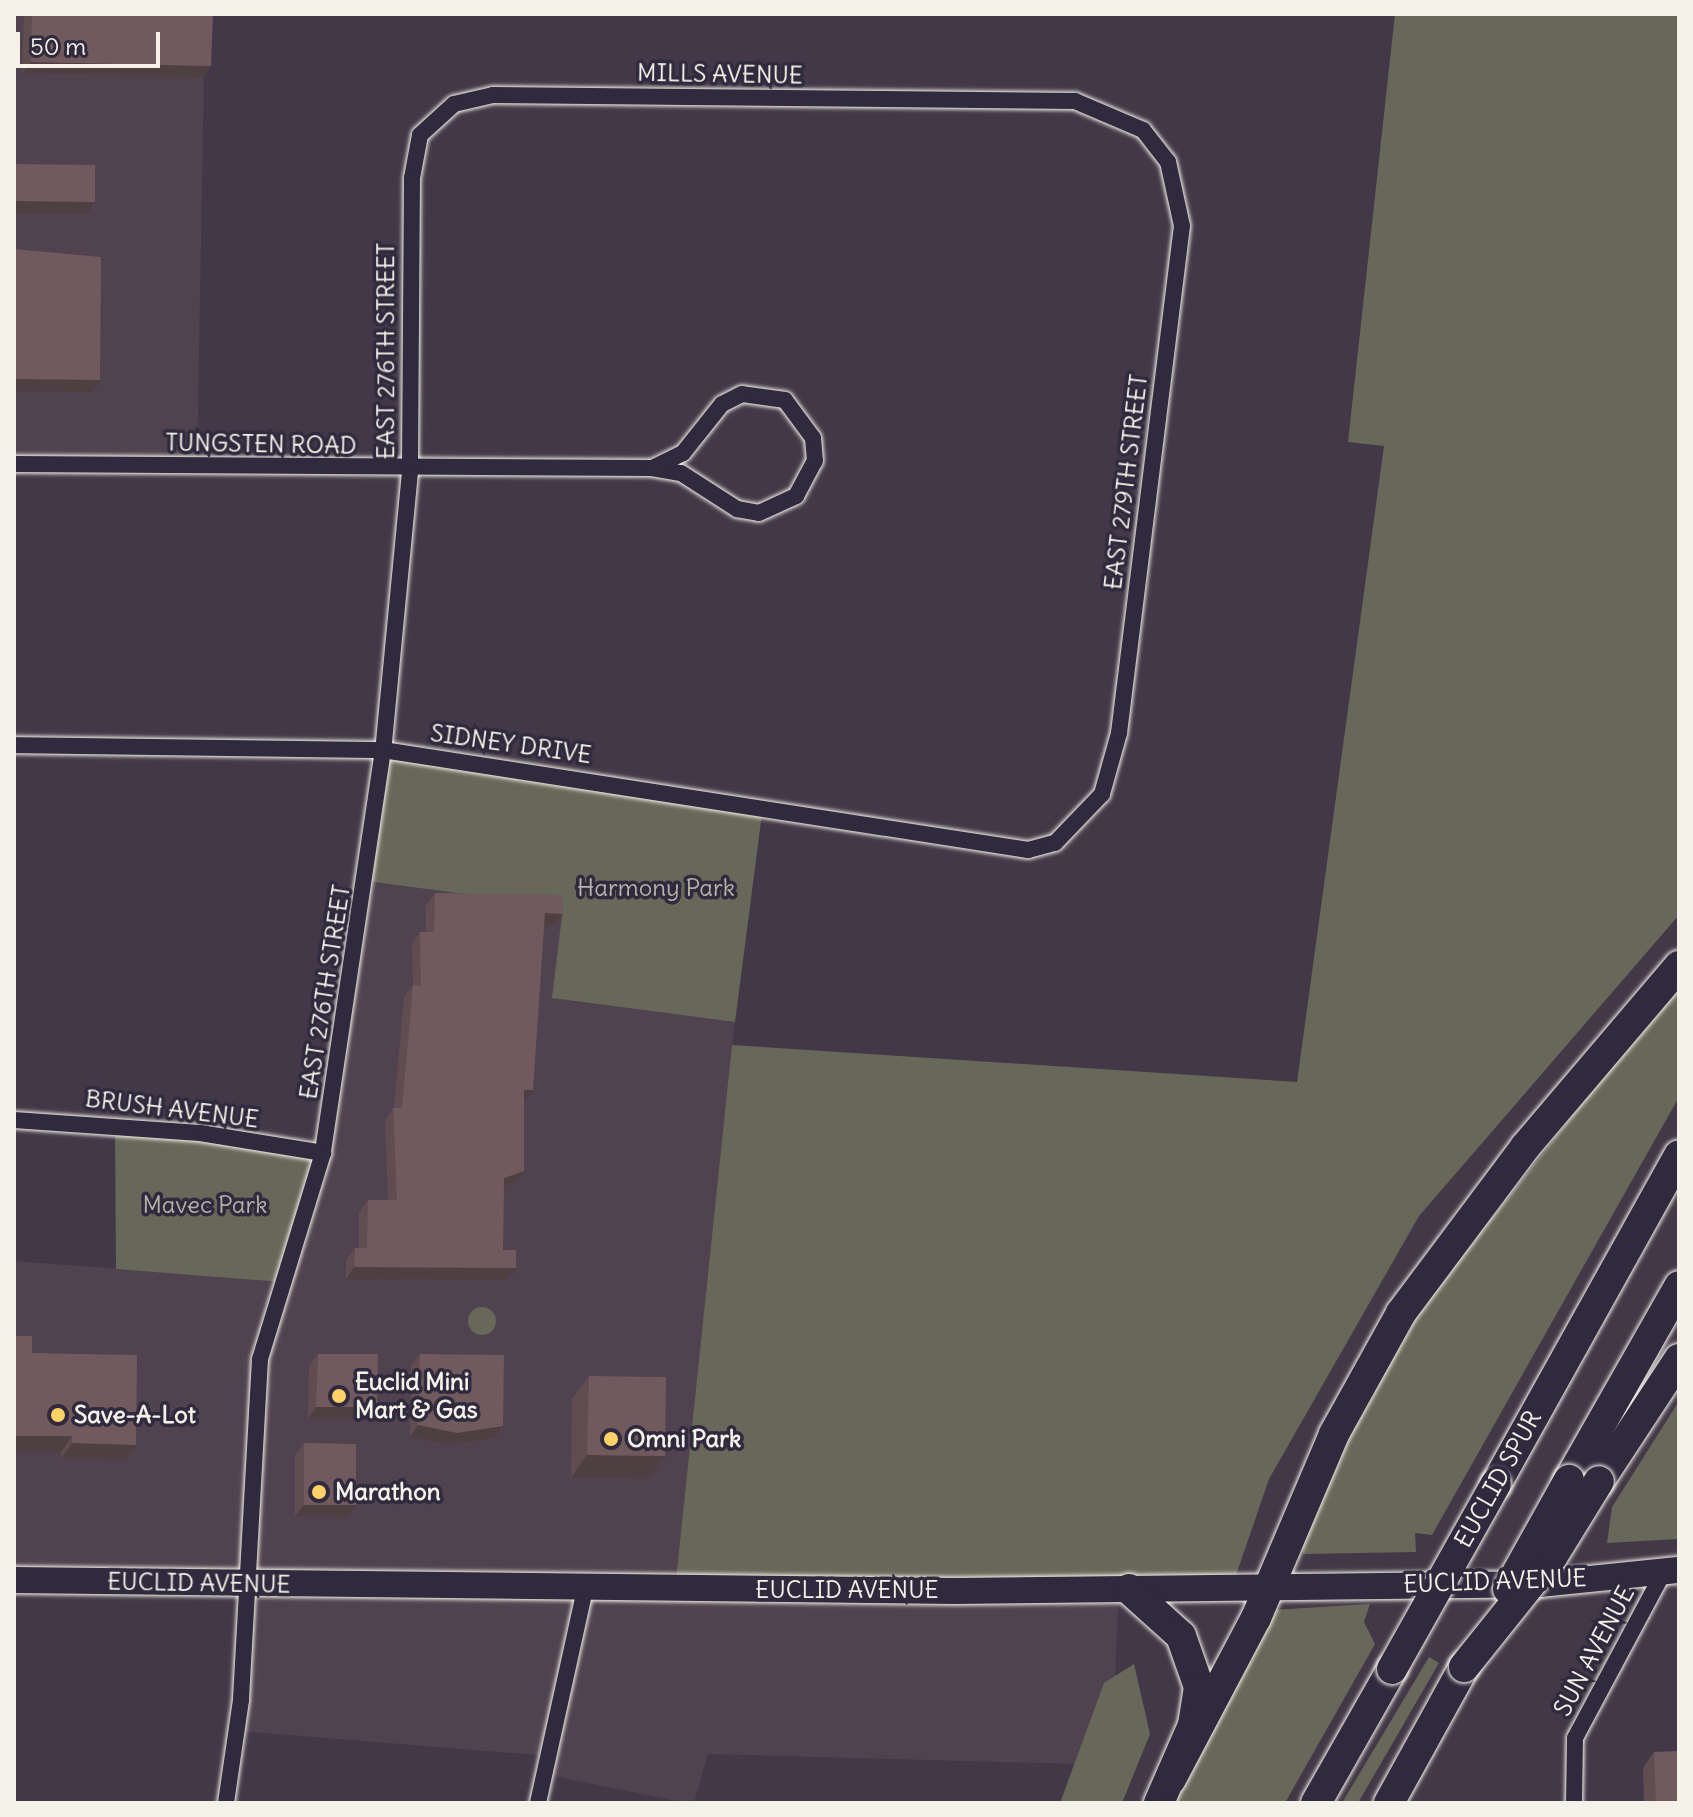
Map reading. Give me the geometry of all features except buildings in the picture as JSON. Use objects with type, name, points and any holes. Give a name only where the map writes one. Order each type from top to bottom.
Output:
[{"type":"highway","points":[[1165,1791],[1270,1586],[1334,1434],[1401,1313],[1516,1159],[1679,966]]},
{"type":"highway","name":"EUCLID SPUR","points":[[1316,1803],[1679,1155]]},
{"type":"highway","points":[[1389,1803],[1679,1286]]},
{"type":"highway","points":[[1464,1667],[1552,1557],[1679,1359]]},
{"type":"highway","points":[[1129,1589],[1181,1636],[1197,1674],[1198,1708],[1165,1791]]},
{"type":"main road","name":"EUCLID AVENUE","points":[[14,1580],[585,1589],[1129,1589],[1540,1584],[1671,1570]]},
{"type":"street","name":"MILLS AVENUE","points":[[412,178],[420,135],[454,104],[493,95],[1075,101]]},
{"type":"street","name":"EAST 279TH STREET","points":[[997,841],[1028,850],[1055,843],[1102,794],[1119,733],[1182,226],[1168,162],[1143,130],[1075,101]]},
{"type":"street","name":"EAST 276TH STREET","points":[[226,1803],[241,1700],[245,1585],[260,1359],[323,1153],[383,750],[410,472],[412,178]]},
{"type":"street","name":"TUNGSTEN ROAD","points":[[14,464],[410,472],[652,468],[681,473],[719,500],[759,513],[796,496],[815,461],[813,438],[785,400],[742,394],[722,404],[683,453],[652,468]]},
{"type":"street","name":"SIDNEY DRIVE","points":[[14,745],[383,750],[997,841]]},
{"type":"street","name":"BRUSH AVENUE","points":[[14,1120],[200,1133],[323,1153]]},
{"type":"street","name":"SUN AVENUE","points":[[1574,1803],[1575,1738],[1671,1570]]},
{"type":"street","points":[[538,1803],[585,1589]]},
{"type":"shaded area","points":[[14,14],[205,14],[197,468],[14,464]]},
{"type":"shaded area","points":[[366,881],[563,907],[553,998],[735,1022],[675,1589],[1119,1589],[1115,1676],[1078,1764],[708,1754],[694,1803],[685,1803],[544,1774],[548,1756],[237,1731],[244,1585],[14,1580],[14,1261],[282,1281],[324,1153]]},
{"type":"green space","points":[[1395,14],[1679,14],[1679,915],[1419,1216],[1269,1479],[1232,1587],[675,1589],[732,1045],[1297,1082],[1384,446],[1348,442]]},
{"type":"green space","name":"Harmony Park","points":[[383,750],[763,806],[735,1022],[552,998],[563,907],[366,881]]},
{"type":"green space","points":[[1679,980],[1679,1097],[1432,1535],[1415,1533],[1416,1552],[1303,1554],[1303,1537],[1347,1437],[1404,1330]]},
{"type":"green space","name":"Mavec Park","points":[[115,1125],[323,1153],[282,1282],[116,1269]]},
{"type":"green space","points":[[482,1307],[492,1311],[496,1321],[492,1331],[482,1335],[472,1331],[468,1321],[472,1311]]},
{"type":"green space","points":[[1679,1401],[1679,1539],[1607,1543],[1612,1507]]},
{"type":"green space","points":[[1370,1604],[1364,1622],[1375,1644],[1285,1803],[1174,1803],[1272,1610]]},
{"type":"green space","points":[[1429,1657],[1439,1663],[1358,1803],[1342,1803]]},
{"type":"green space","points":[[1134,1664],[1150,1734],[1122,1803],[1060,1803],[1104,1683]]},
{"type":"place","name":"Euclid Mini Mart & Gas","points":[[339,1396]]},
{"type":"place","name":"Save-A-Lot","points":[[58,1415]]},
{"type":"place","name":"Omni Park","points":[[611,1439]]},
{"type":"place","name":"Marathon","points":[[319,1492]]}]
